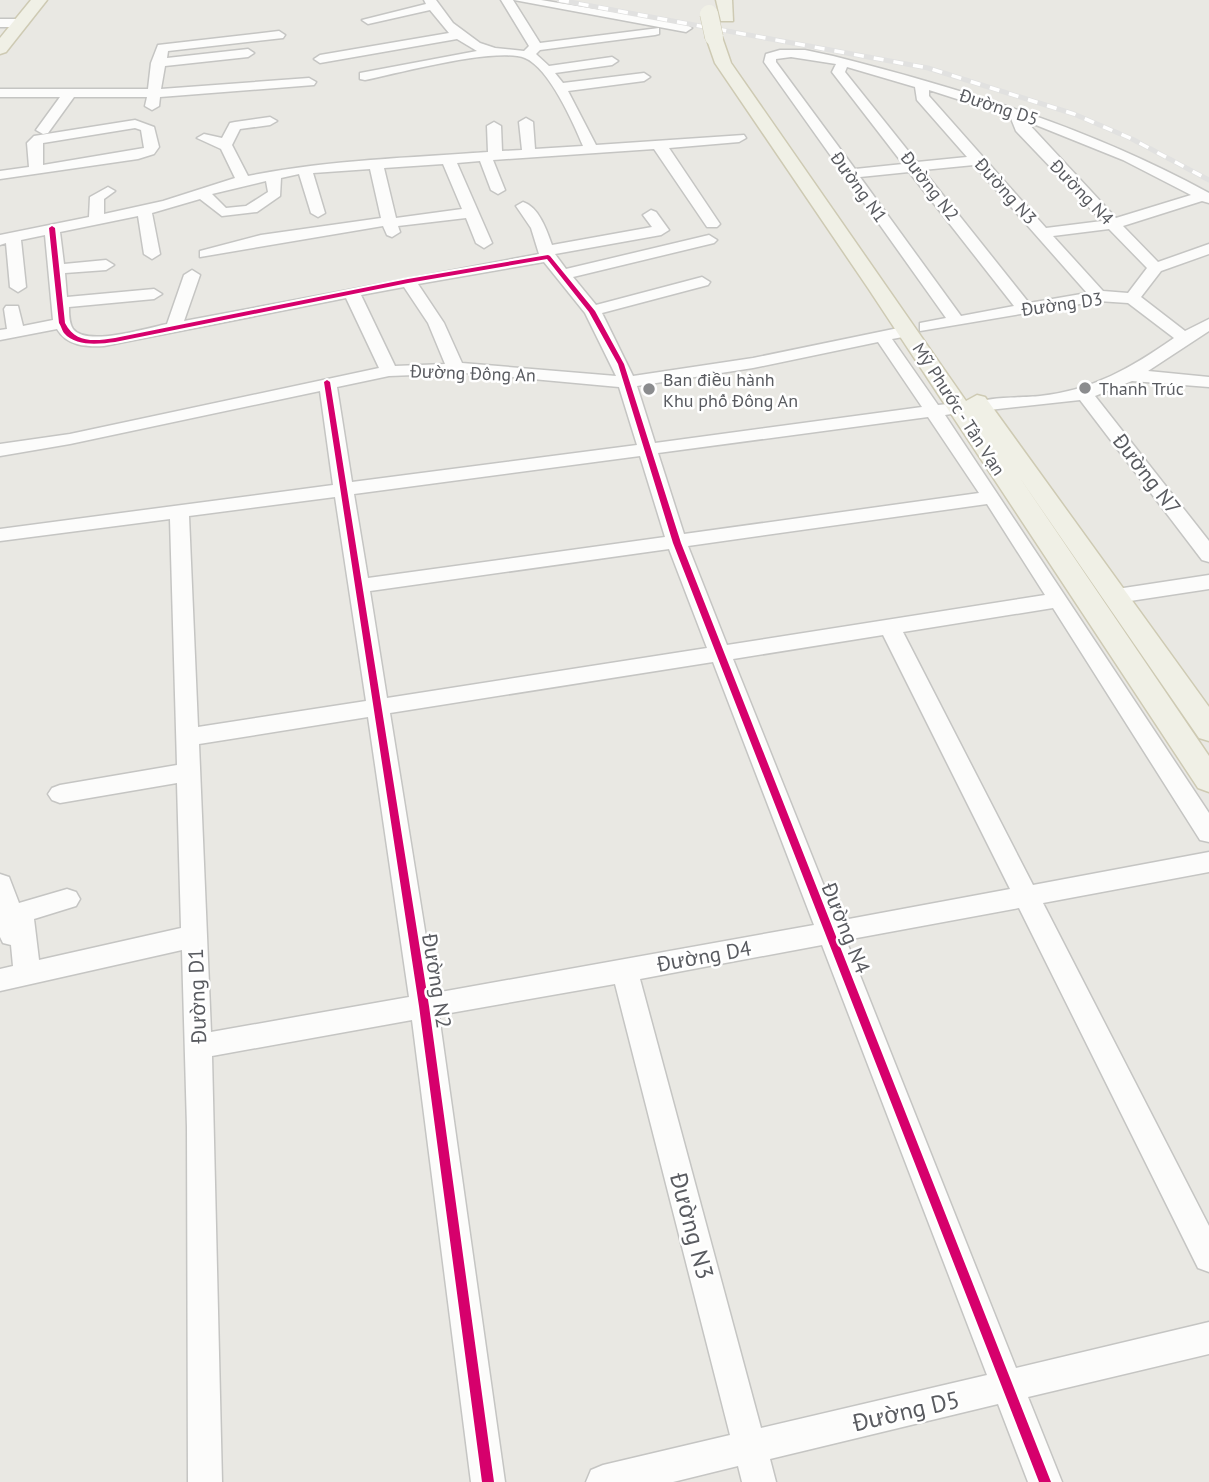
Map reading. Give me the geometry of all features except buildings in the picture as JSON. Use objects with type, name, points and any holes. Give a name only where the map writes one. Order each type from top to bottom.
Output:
[{"type":"main road","points":[[0,49],[39,0]]},
{"type":"main road","name":"Mỹ Phước - Tân Vạn","points":[[724,0],[718,22],[723,63],[917,329],[1209,780]]},
{"type":"main road","name":"Mỹ Phước - Tân Vạn","points":[[969,407],[1117,596],[1209,730]]},
{"type":"street","points":[[507,0],[530,52],[558,88],[583,128],[592,151]]},
{"type":"street","points":[[520,0],[686,28],[530,52]]},
{"type":"street","points":[[369,20],[432,3],[460,35],[479,48],[493,52]]},
{"type":"street","points":[[0,23],[21,23]]},
{"type":"street","points":[[156,129],[151,110],[159,84],[157,63],[162,48],[279,35]]},
{"type":"street","points":[[320,59],[460,35]]},
{"type":"street","points":[[479,48],[367,71],[493,52],[555,51],[556,55]]},
{"type":"street","points":[[157,63],[279,49]]},
{"type":"street","name":"Đường D5","points":[[776,54],[796,53],[843,63],[922,83],[1017,112],[1119,153],[1206,197]]},
{"type":"street","name":"Đường N1","points":[[776,54],[769,62],[956,320]]},
{"type":"street","points":[[546,70],[612,61]]},
{"type":"street","name":"Đường N2","points":[[843,63],[838,72],[1025,309]]},
{"type":"street","points":[[558,88],[644,77]]},
{"type":"street","points":[[0,93],[69,94],[159,84],[309,82]]},
{"type":"street","name":"Đường N3","points":[[922,83],[922,97],[1098,296]]},
{"type":"street","points":[[43,130],[69,94]]},
{"type":"street","points":[[565,101],[606,94]]},
{"type":"street","name":"Đường N4","points":[[1017,112],[1021,128],[1155,268]]},
{"type":"street","points":[[226,144],[235,126],[270,121]]},
{"type":"street","points":[[526,122],[529,155]]},
{"type":"street","points":[[0,175],[36,170],[149,152],[152,147],[147,127],[135,124],[39,139],[34,143],[36,170]]},
{"type":"street","points":[[494,126],[490,157],[498,190]]},
{"type":"street","points":[[204,138],[217,139],[226,144],[243,180]]},
{"type":"street","points":[[18,287],[6,239],[144,210],[243,180],[305,169],[374,162],[592,151],[739,138]]},
{"type":"street","points":[[561,275],[710,232],[665,152],[657,145]]},
{"type":"street","points":[[448,159],[484,243]]},
{"type":"street","points":[[850,174],[978,160]]},
{"type":"street","points":[[374,162],[390,225]]},
{"type":"street","points":[[305,169],[318,213]]},
{"type":"street","points":[[202,193],[222,212],[254,209],[264,205],[275,193],[274,174]]},
{"type":"street","points":[[96,219],[97,197],[108,191]]},
{"type":"street","points":[[1042,233],[1114,224],[1206,197]]},
{"type":"street","name":"Đường N4","points":[[523,206],[539,228],[547,254],[606,332],[627,382],[677,543],[1045,1482]]},
{"type":"street","points":[[144,210],[152,254]]},
{"type":"street","points":[[206,254],[261,240],[470,214]]},
{"type":"street","points":[[52,228],[62,323],[70,336],[99,341],[353,294],[657,232],[661,228],[651,215]]},
{"type":"street","points":[[1132,298],[1155,268],[1209,249]]},
{"type":"street","points":[[56,269],[106,265]]},
{"type":"street","points":[[174,327],[192,275]]},
{"type":"street","points":[[408,281],[436,323],[456,368]]},
{"type":"street","points":[[592,311],[702,282]]},
{"type":"street","points":[[60,303],[154,294]]},
{"type":"street","points":[[353,294],[360,320],[379,346],[389,371]]},
{"type":"street","name":"Đường D3","points":[[917,329],[1098,296],[1132,298],[1184,338]]},
{"type":"street","points":[[12,309],[8,333],[62,323]]},
{"type":"street","points":[[0,535],[646,447],[969,407],[1035,403],[1084,394],[1129,376],[1209,324]]},
{"type":"street","name":"Đường Đông An","points":[[0,450],[70,439],[327,382],[389,371],[456,368],[627,382],[753,363],[917,329]]},
{"type":"street","points":[[883,338],[992,497],[1209,833]]},
{"type":"street","points":[[1129,376],[1186,378],[1209,382]]},
{"type":"street","name":"Đường N2","points":[[327,382],[424,1006],[488,1482]]},
{"type":"street","name":"Đường N7","points":[[1084,394],[1209,555]]},
{"type":"street","points":[[360,586],[992,497]]},
{"type":"street","name":"Đường D1","points":[[179,510],[199,1046],[205,1482]]},
{"type":"street","points":[[1117,596],[1209,582]]},
{"type":"street","points":[[188,737],[1059,600]]},
{"type":"street","points":[[890,626],[1209,1257]]},
{"type":"street","points":[[60,794],[190,772]]},
{"type":"street","name":"Đường D4","points":[[199,1046],[829,934],[1209,862]]},
{"type":"street","points":[[0,884],[11,917],[14,977]]},
{"type":"street","points":[[14,977],[21,913],[67,899]]},
{"type":"street","points":[[14,977],[195,936]]},
{"type":"street","name":"Đường N3","points":[[625,971],[759,1482]]},
{"type":"street","name":"Đường D5","points":[[603,1482],[1209,1338]]},
{"type":"railway","points":[[559,0],[928,68],[1074,114],[1132,139],[1209,180]]},
{"type":"cycle path","points":[[52,228],[62,323],[67,332],[83,341],[115,340],[408,281],[548,257],[592,311],[621,364],[677,543],[1045,1482]]},
{"type":"cycle path","points":[[327,382],[424,1006],[488,1482]]},
{"type":"place","name":"Thanh Trúc","points":[[1085,388]]},
{"type":"place","name":"Ban điều hành Khu phố Đông An","points":[[649,389]]}]
